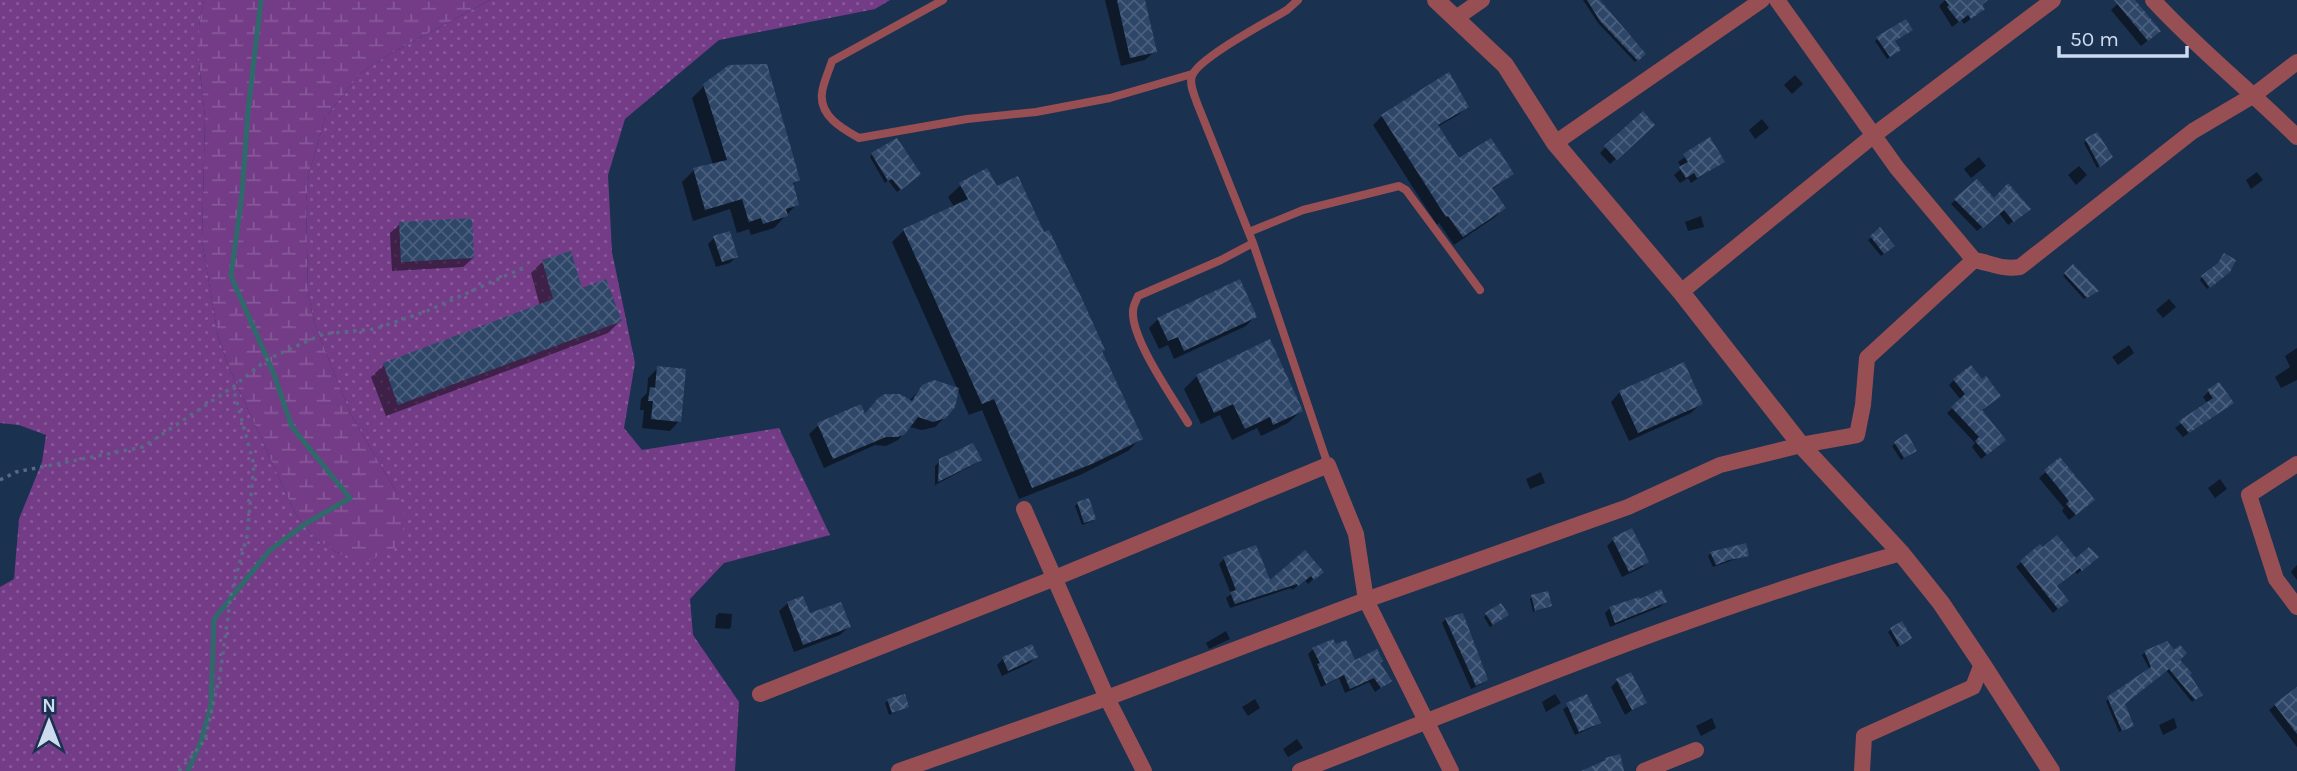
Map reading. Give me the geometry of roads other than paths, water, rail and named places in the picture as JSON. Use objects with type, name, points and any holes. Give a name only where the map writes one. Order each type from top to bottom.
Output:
[{"type":"street","points":[[1436,0],[1506,65],[1555,143],[1681,292],[1801,445],[1901,553],[1941,603],[2051,771]]},
{"type":"street","points":[[1456,18],[1482,0]]},
{"type":"street","points":[[1555,143],[1762,0]]},
{"type":"street","points":[[1777,0],[1897,168],[1974,260],[1988,262],[2004,270],[2020,267],[2193,131],[2254,95],[2297,62]]},
{"type":"street","points":[[1681,292],[1874,135],[2053,0]]},
{"type":"street","points":[[2153,0],[2183,32],[2297,136]]},
{"type":"street","points":[[899,771],[1107,698],[1366,600],[1628,507],[1720,465],[1801,445],[1857,435],[1867,358],[1974,260]]},
{"type":"street","points":[[2297,464],[2249,495],[2276,579],[2297,607]]},
{"type":"street","points":[[761,694],[1055,578],[1328,465],[1356,534],[1366,600],[1451,771]]},
{"type":"street","points":[[1024,509],[1107,698],[1144,771]]},
{"type":"street","points":[[1300,771],[1726,607],[1828,573],[1901,553]]},
{"type":"street","points":[[1862,771],[1864,736],[1972,687],[1983,664]]},
{"type":"street","points":[[1644,771],[1696,750]]},
{"type":"lane","points":[[943,0],[832,61],[822,93],[823,105],[835,124],[859,138],[967,119],[1037,112],[1110,98],[1192,74],[1209,57],[1287,10],[1298,0]]},
{"type":"lane","points":[[1192,74],[1191,85],[1197,103],[1253,243],[1328,465]]},
{"type":"lane","points":[[1249,232],[1303,210],[1350,196],[1399,186],[1406,191],[1480,290]]},
{"type":"lane","points":[[1188,423],[1135,329],[1133,310],[1138,296],[1253,243]]},
{"type":"waterway","points":[[188,771],[200,744],[211,706],[214,619],[269,551],[305,524],[350,498],[292,427],[273,372],[231,276],[261,0]]}]
